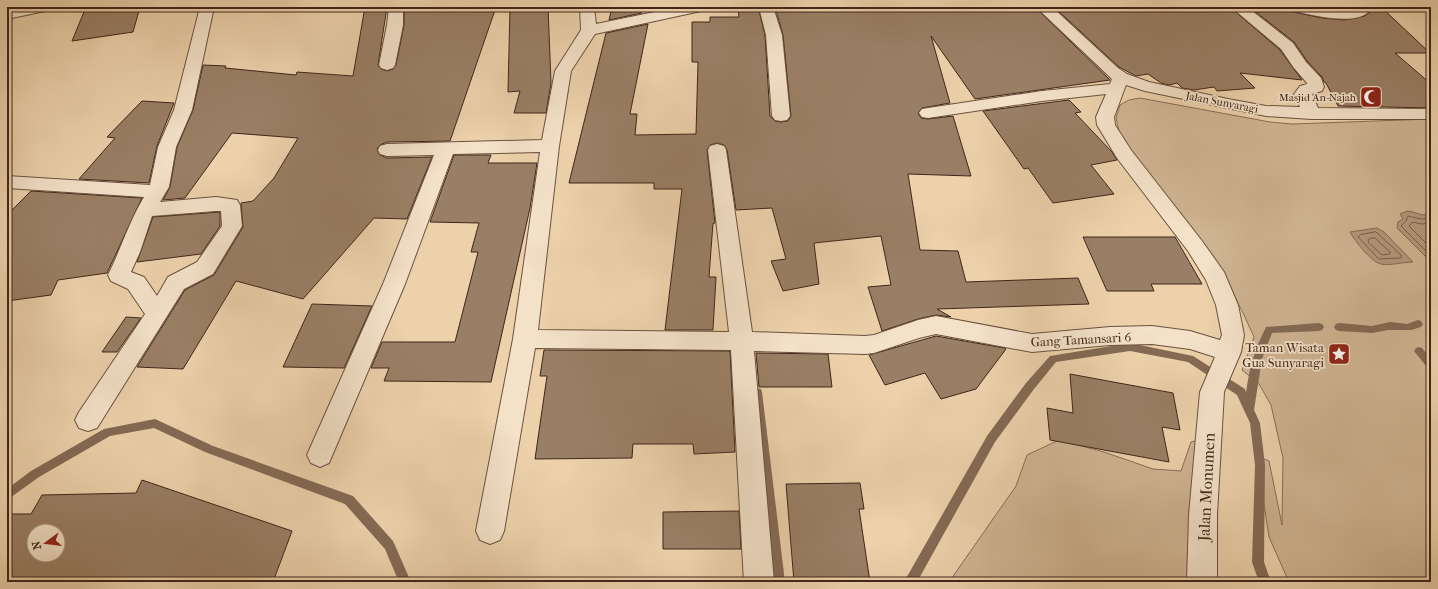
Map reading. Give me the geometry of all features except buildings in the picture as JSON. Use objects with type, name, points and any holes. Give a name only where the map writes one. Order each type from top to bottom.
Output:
[{"type":"street","points":[[7,14],[45,7]]},
{"type":"street","points":[[157,314],[136,283],[119,275],[125,264],[137,227],[159,187],[166,152],[184,110],[207,7]]},
{"type":"street","points":[[387,65],[395,25],[396,7]]},
{"type":"street","points":[[490,531],[525,339],[550,146],[563,71],[589,30],[587,7]]},
{"type":"street","points":[[589,30],[701,7]]},
{"type":"street","points":[[766,7],[774,35],[781,116]]},
{"type":"street","name":"Jalan Sunyaragi","points":[[1043,7],[1106,67],[1119,83],[1145,86],[1266,111],[1312,114],[1431,114]]},
{"type":"street","points":[[1238,8],[1258,7]]},
{"type":"street","points":[[1294,7],[1342,13],[1356,13],[1362,10],[1358,7]]},
{"type":"street","points":[[1238,8],[1287,46],[1300,65],[1315,82],[1316,87],[1306,90],[1303,94],[1312,114]]},
{"type":"street","points":[[928,113],[1119,83]]},
{"type":"street","points":[[1119,83],[1105,117],[1106,125],[1124,154],[1195,246],[1216,278],[1227,305],[1233,334],[1227,357]]},
{"type":"street","points":[[386,150],[550,146]]},
{"type":"street","points":[[320,455],[394,284],[446,148]]},
{"type":"street","points":[[717,150],[742,341],[759,582]]},
{"type":"street","points":[[7,182],[71,187],[134,189],[157,192]]},
{"type":"street","points":[[88,420],[176,283],[205,268],[232,226],[230,205],[216,204],[146,210]]},
{"type":"street","name":"Gang Tamansari 6","points":[[525,339],[742,341],[865,345],[874,344],[918,329],[942,325],[1032,344],[1110,336],[1152,335],[1190,340],[1227,357]]},
{"type":"street","name":"Jalan Monumen","points":[[1202,582],[1203,515],[1212,392],[1227,357]]},
{"type":"shaded area","name":"Taman Wisata Gua Sunyaragi","points":[[1140,98],[1270,122],[1292,124],[1431,119],[1431,582],[1289,582],[1269,537],[1261,485],[1262,458],[1269,461],[1282,525],[1283,458],[1271,405],[1259,384],[1242,370],[1254,337],[1224,276],[1121,140],[1116,118],[1120,105],[1129,100]]},
{"type":"shaded area","points":[[1059,440],[1104,452],[1153,469],[1181,471],[1191,442],[1194,441],[1198,443],[1189,582],[949,582],[1016,486],[1027,455]]},
{"type":"water","points":[[1407,211],[1422,215],[1431,214],[1431,256],[1427,258],[1397,228],[1398,222],[1403,219],[1400,214]]},
{"type":"water","points":[[1377,228],[1384,232],[1413,262],[1388,265],[1381,264],[1364,251],[1350,232]]},
{"type":"waterway","points":[[1339,327],[1377,329],[1390,326],[1407,327],[1418,324]]},
{"type":"waterway","points":[[1249,410],[1257,359],[1269,330],[1319,327]]},
{"type":"waterway","points":[[910,582],[991,439],[1030,386],[1053,359],[1130,347],[1190,359],[1241,392],[1249,410]]},
{"type":"waterway","points":[[1419,351],[1429,363]]},
{"type":"waterway","points":[[757,392],[779,582]]},
{"type":"waterway","points":[[1249,410],[1255,423],[1260,465],[1258,562],[1265,582]]},
{"type":"waterway","points":[[7,495],[35,474],[108,432],[155,423],[209,449],[349,500],[389,545],[405,582]]},
{"type":"place","name":"Masjid An-Najah","points":[[1371,97]]},
{"type":"place","name":"Taman Wisata Gua Sunyaragi","points":[[1339,354]]}]
